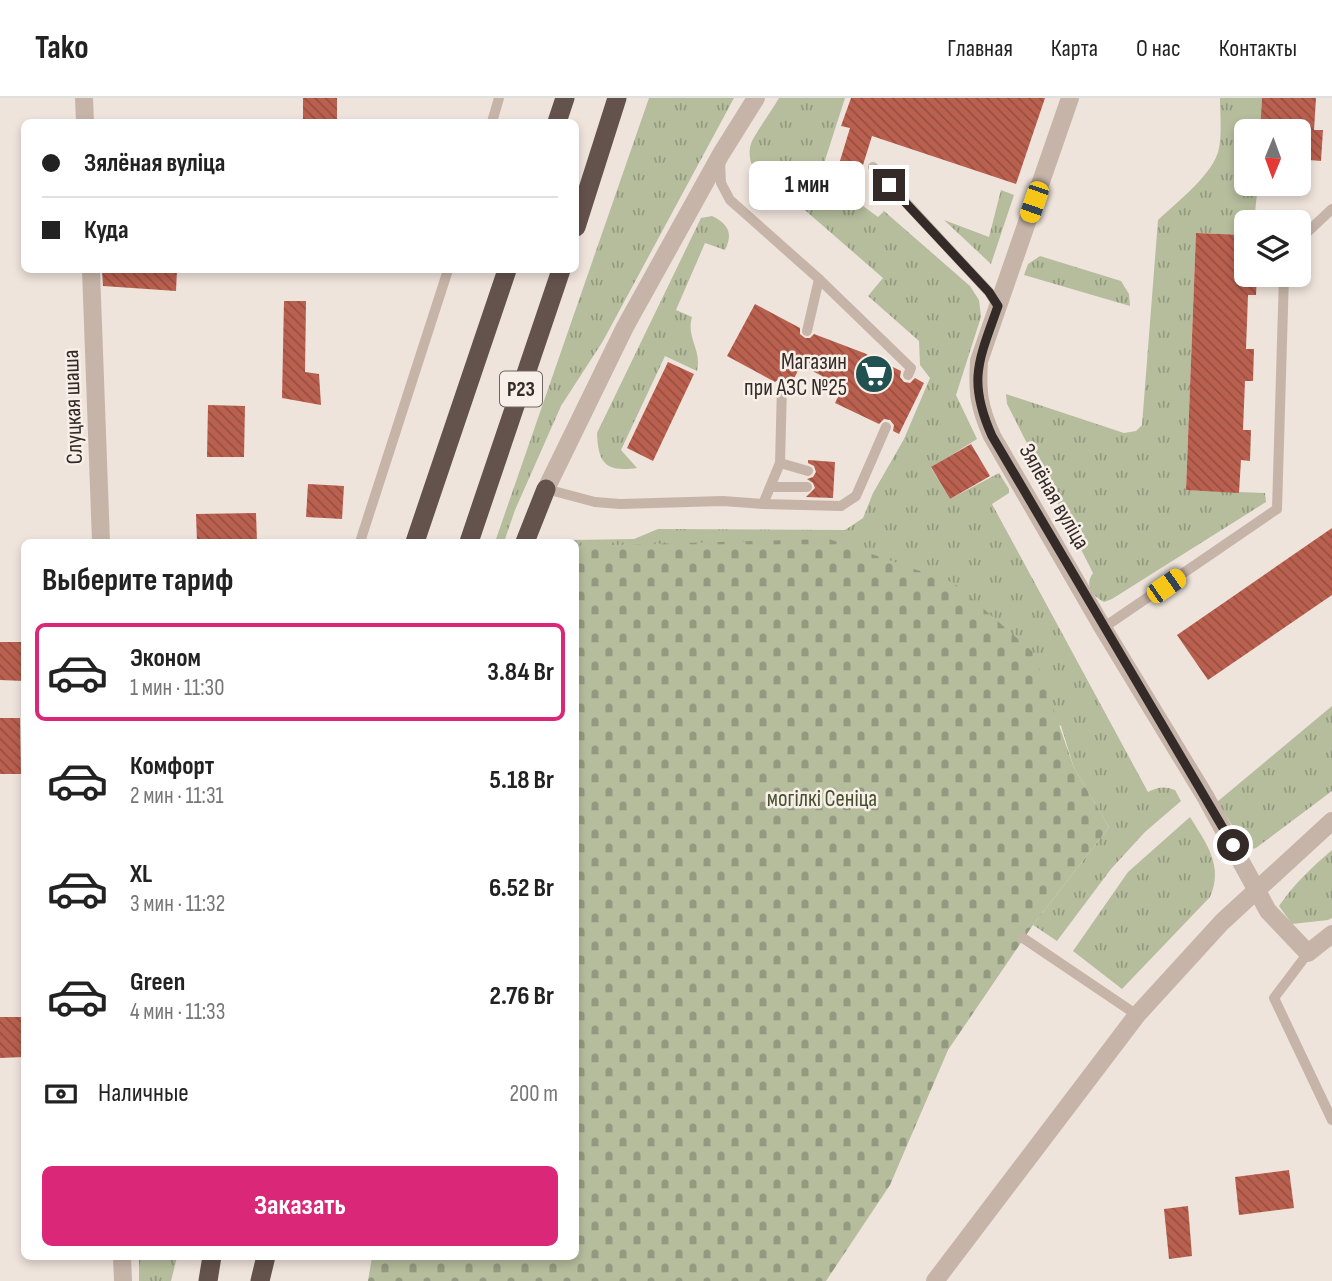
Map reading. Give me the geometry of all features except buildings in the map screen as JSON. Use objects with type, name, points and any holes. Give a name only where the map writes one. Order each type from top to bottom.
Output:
[{"type":"highway","points":[[558,119],[565,98]]},
{"type":"highway","points":[[579,218],[617,98]]},
{"type":"highway","name":"Р23","points":[[416,539],[506,273]]},
{"type":"highway","name":"Р23","points":[[470,539],[560,273]]},
{"type":"highway","points":[[526,539],[546,489]]},
{"type":"highway","points":[[208,1281],[211,1260]]},
{"type":"highway","points":[[260,1281],[265,1260]]},
{"type":"street","points":[[84,98],[85,119]]},
{"type":"street","points":[[546,489],[625,327],[756,98]]},
{"type":"street","name":"Зялёная вуліца","points":[[1070,98],[979,361],[977,387],[981,410],[992,436],[1103,628],[1196,781],[1268,911],[1308,953]]},
{"type":"street","name":"Слуцкая шаша","points":[[91,273],[101,539]]},
{"type":"street","points":[[935,1281],[1137,1015],[1255,888],[1332,821]]},
{"type":"street","points":[[1308,953],[1332,934]]},
{"type":"street","points":[[122,1260],[123,1281]]},
{"type":"lane","points":[[493,119],[499,98]]},
{"type":"lane","points":[[721,155],[718,169],[721,183],[730,200],[819,279],[911,368],[908,375]]},
{"type":"lane","points":[[873,167],[989,292],[998,306]]},
{"type":"lane","points":[[1311,229],[1332,209]]},
{"type":"lane","points":[[361,539],[447,273]]},
{"type":"lane","points":[[807,331],[819,279]]},
{"type":"lane","points":[[1103,628],[1277,509],[1284,287]]},
{"type":"lane","points":[[763,504],[780,463],[782,386]]},
{"type":"lane","points":[[546,489],[596,502],[620,504],[723,500],[841,506],[856,496],[886,427]]},
{"type":"lane","points":[[780,463],[808,471]]},
{"type":"lane","points":[[772,487],[807,487]]},
{"type":"lane","points":[[1023,938],[1137,1015]]},
{"type":"lane","points":[[1308,953],[1274,998],[1332,1120]]},
{"type":"green space","points":[[649,98],[734,98],[603,341],[561,406],[505,539],[496,539]]},
{"type":"green space","points":[[779,98],[845,98],[818,182],[840,189],[878,217],[884,211],[970,286],[979,300],[981,317],[956,395],[977,439],[931,468],[950,499],[999,473],[1009,493],[992,504],[1148,792],[1161,788],[1175,790],[1181,801],[1145,832],[1111,869],[1057,941],[1033,925],[1109,827],[1074,768],[1061,726],[579,547],[579,540],[634,539],[658,529],[845,530],[863,518],[873,493],[904,439],[930,378],[920,365],[919,341],[868,296],[883,278],[791,198],[787,206],[766,186],[750,160],[752,141]]},
{"type":"green space","points":[[1220,98],[1262,98],[1261,119],[1234,119],[1234,196],[1257,196],[1255,210],[1234,210],[1234,235],[1196,233],[1186,490],[1265,493],[1266,502],[1104,602],[1089,586],[1093,573],[1007,404],[1006,394],[1124,433],[1136,431],[1142,425],[1158,220],[1203,177],[1216,158],[1220,136]]},
{"type":"green space","points":[[1001,190],[1014,195],[991,264],[944,220],[989,237]]},
{"type":"green space","points":[[712,216],[728,230],[729,239],[725,250],[705,243],[676,310],[692,317],[691,332],[697,356],[697,371],[665,356],[621,450],[637,468],[611,467],[599,452],[597,433],[701,218]]},
{"type":"green space","points":[[1040,256],[1121,281],[1129,294],[1130,306],[1024,275],[1028,264]]},
{"type":"green space","name":"могілкі Сеніца","points":[[829,539],[954,583],[1034,653],[1074,768],[1109,827],[1033,925],[948,1050],[890,1185],[826,1281],[368,1281],[372,1260],[579,1260],[579,546]]},
{"type":"green space","points":[[1332,706],[1332,791],[1256,848],[1248,850],[1217,802]]},
{"type":"green space","points":[[1190,817],[1207,846],[1214,865],[1214,886],[1210,897],[1122,989],[1073,951],[1128,872]]},
{"type":"green space","points":[[1332,850],[1332,918],[1292,924],[1279,906],[1304,876]]},
{"type":"green space","points":[[139,1260],[176,1260],[171,1281],[139,1281]]},
{"type":"place","name":"Магазин при АЗС №25","points":[[874,374]]},
{"type":"route","points":[[889,185],[989,292],[998,306],[979,361],[977,387],[981,410],[992,436],[1233,845]]}]
